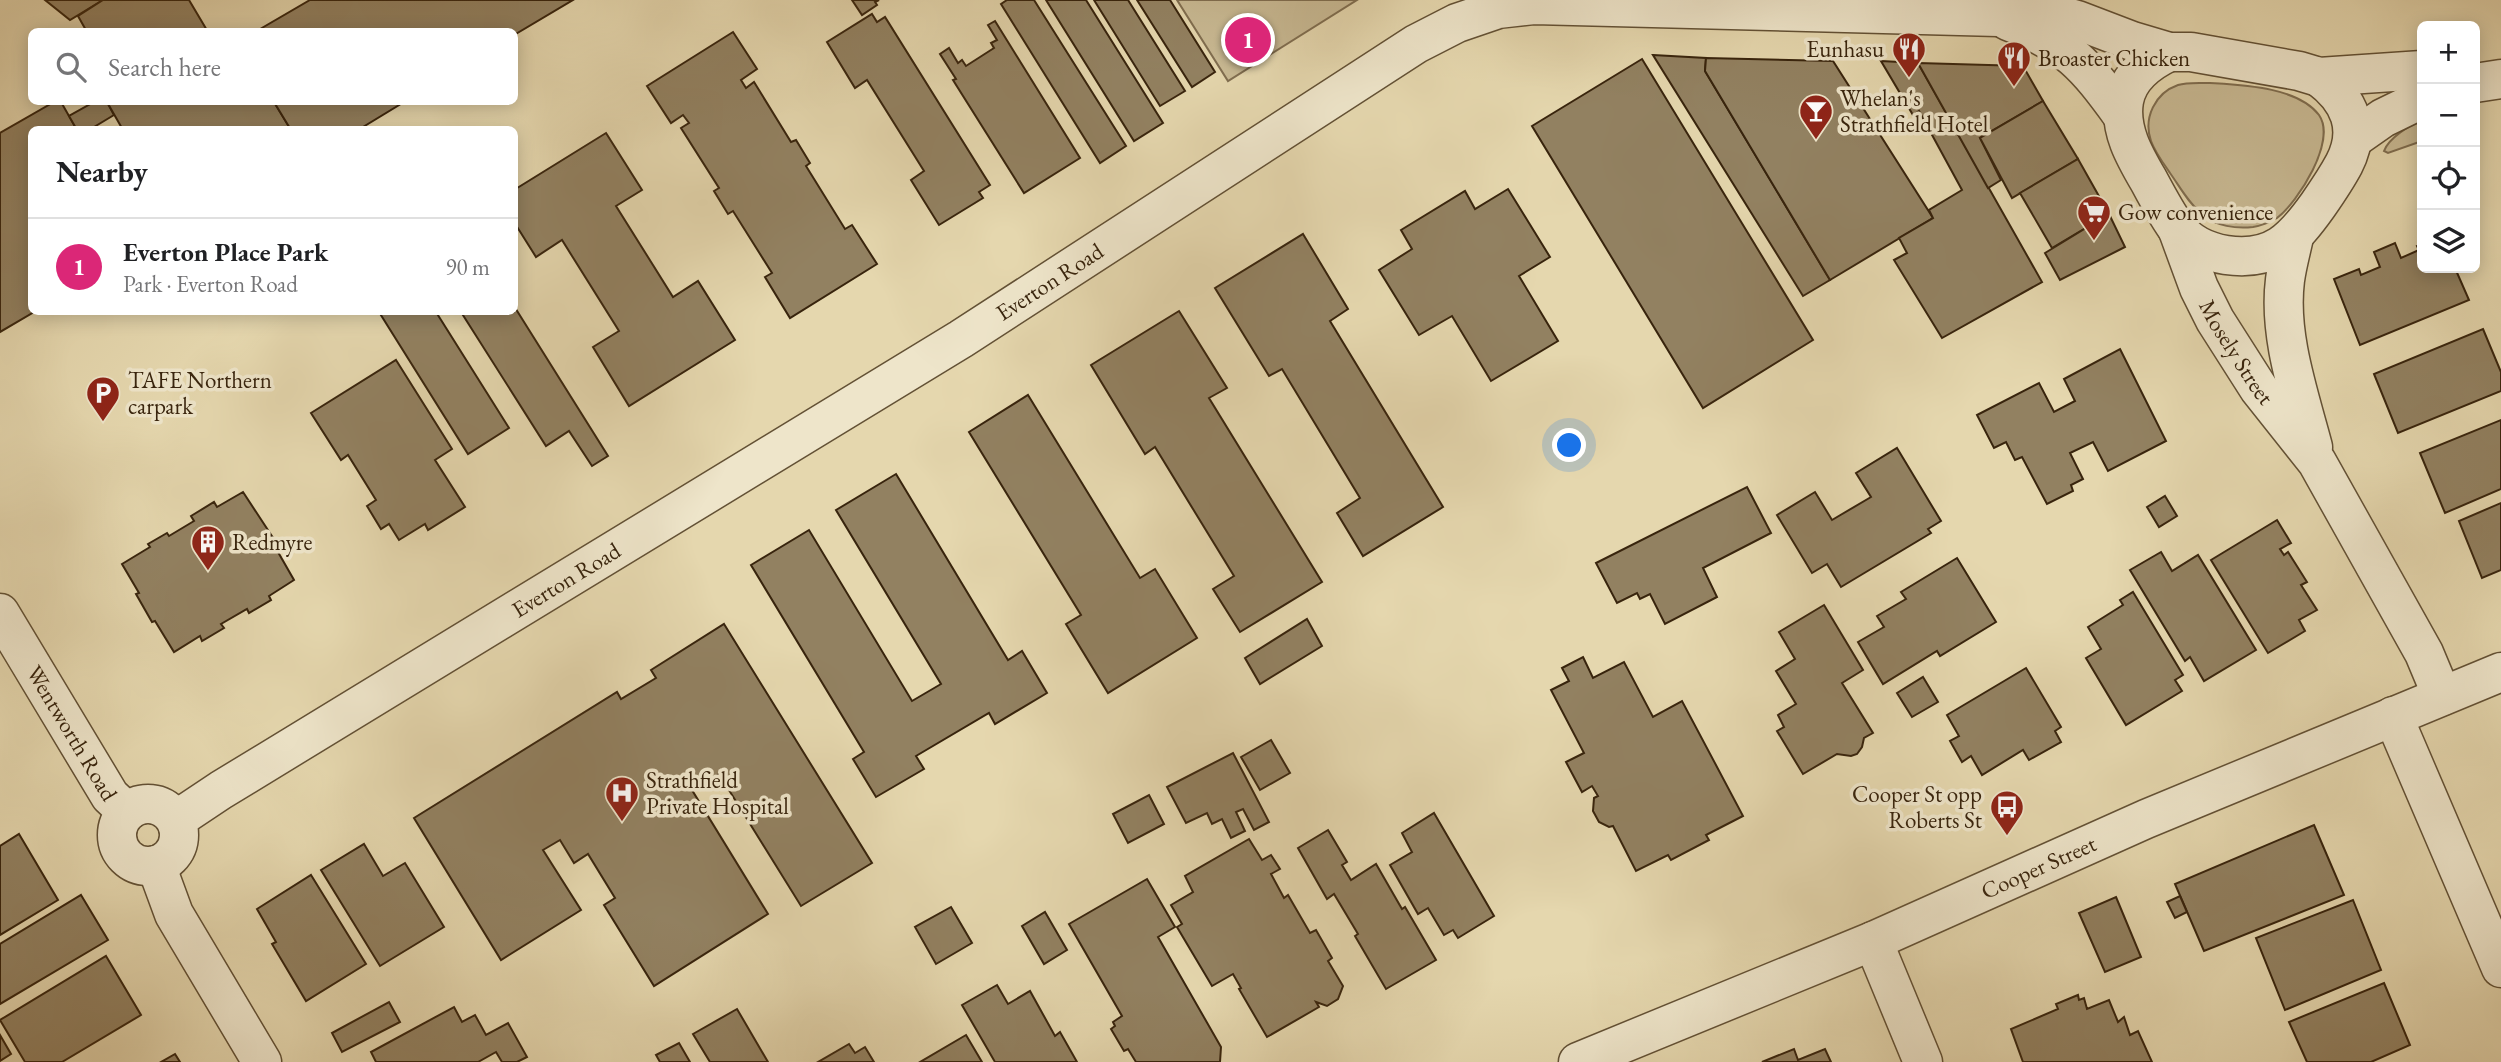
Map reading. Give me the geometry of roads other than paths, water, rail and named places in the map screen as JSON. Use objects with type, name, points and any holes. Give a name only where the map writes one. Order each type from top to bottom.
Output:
[{"type":"street","name":"Everton Road","points":[[176,820],[961,339],[1416,44],[1457,23],[1498,9],[1534,5],[1998,17]]},
{"type":"street","points":[[1998,17],[2037,14],[2059,16],[2169,52],[2192,51],[2319,77],[2417,70]]},
{"type":"street","points":[[1998,17],[2038,32],[2060,44],[2098,81],[2122,115],[2132,148],[2177,229],[2206,250],[2242,257],[2268,251],[2294,237],[2337,177],[2347,157],[2353,139],[2353,125],[2342,98],[2331,85],[2319,77]]},
{"type":"street","points":[[2122,115],[2124,98],[2131,82],[2141,69],[2169,52]]},
{"type":"street","points":[[2480,70],[2501,72]]},
{"type":"street","points":[[2480,82],[2501,79]]},
{"type":"street","points":[[2353,139],[2384,118],[2417,102]]},
{"type":"street","name":"Mosely Street","points":[[2177,229],[2199,288],[2227,341],[2259,389],[2317,462],[2424,653],[2442,695]]},
{"type":"street","name":"Mosely Street","points":[[2294,237],[2285,282],[2285,328],[2317,462]]},
{"type":"street","name":"Wentworth Road","points":[[0,612],[110,796],[127,812]]},
{"type":"street","name":"Cooper Street","points":[[1578,1062],[1873,941],[2146,819],[2501,672]]},
{"type":"street","points":[[2393,716],[2501,968]]},
{"type":"street","points":[[153,804],[162,807],[176,820],[179,829],[177,847],[172,855],[156,865],[136,864],[127,858],[117,840],[117,830],[127,812],[135,806],[153,804]]},
{"type":"street","points":[[156,865],[174,914],[262,1062]]},
{"type":"street","points":[[1873,941],[1923,1062]]},
{"type":"place","name":"Everton Place Park","points":[[1248,40]]},
{"type":"place","name":"Eunhasu","points":[[1909,79]]},
{"type":"place","name":"Broaster Chicken","points":[[2014,88]]},
{"type":"place","name":"Whelan's Strathfield Hotel","points":[[1816,141]]},
{"type":"place","name":"Gow convenience","points":[[2094,242]]},
{"type":"place","name":"TAFE Northern carpark","points":[[103,423]]},
{"type":"place","name":"Redmyre","points":[[208,572]]},
{"type":"place","name":"Strathfield Private Hospital","points":[[622,823]]},
{"type":"place","name":"Cooper St opp Roberts St","points":[[2007,837]]}]
